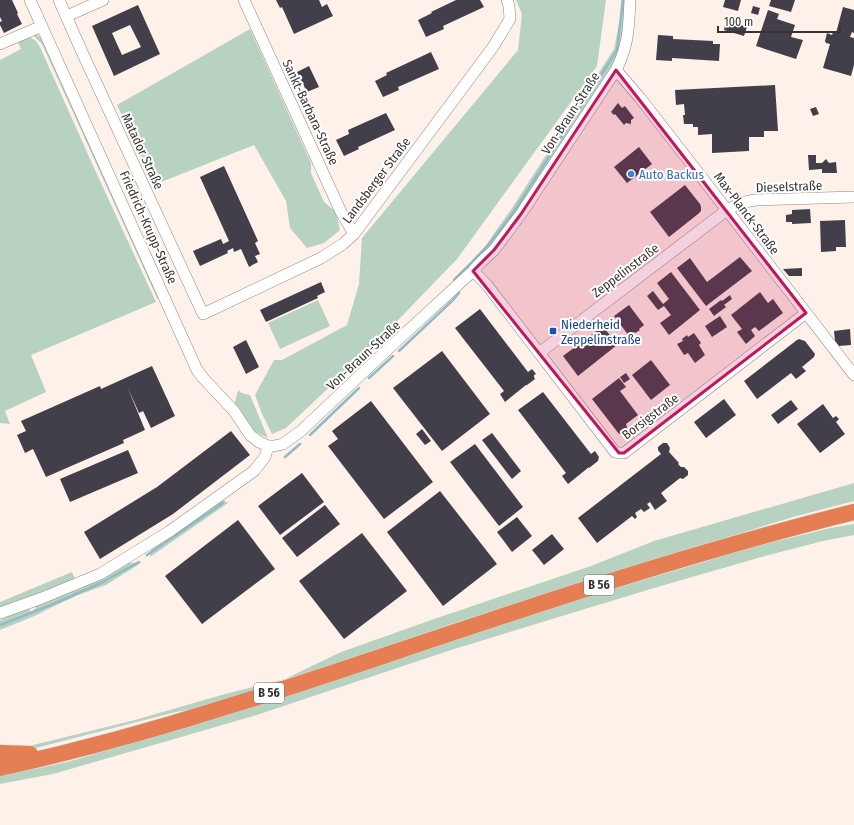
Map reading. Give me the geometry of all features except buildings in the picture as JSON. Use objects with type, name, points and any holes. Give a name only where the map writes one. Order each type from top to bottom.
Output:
[{"type":"highway","name":"B 56","points":[[0,768],[125,737],[230,706],[493,619],[713,550],[796,526],[854,512]]},
{"type":"highway","points":[[0,754],[58,754]]},
{"type":"street","name":"Friedrich-Krupp-Straße","points":[[30,0],[198,370],[204,379],[234,411],[250,435],[259,442],[268,446]]},
{"type":"street","name":"Matador Straße","points":[[59,0],[203,314]]},
{"type":"street","points":[[67,16],[103,0]]},
{"type":"street","name":"Sankt-Barbara-Straße","points":[[244,0],[341,212],[354,234]]},
{"type":"street","name":"Landsberger Straße","points":[[203,314],[321,258],[343,244],[354,234],[493,47],[510,19],[507,0]]},
{"type":"street","name":"Von-Braun-Straße","points":[[268,446],[283,444],[301,431],[494,250],[521,214],[616,70],[622,56],[628,34],[630,0]]},
{"type":"street","points":[[0,44],[42,26]]},
{"type":"street","name":"Max-Planck-Straße","points":[[616,70],[644,103],[854,375]]},
{"type":"street","name":"Dieselstraße","points":[[727,210],[740,202],[756,200],[854,197]]},
{"type":"street","name":"Zeppelinstraße","points":[[539,353],[727,210]]},
{"type":"street","name":"Borsigstraße","points":[[473,271],[487,285],[615,452],[619,454],[624,453],[806,313]]},
{"type":"street","points":[[0,613],[42,598],[100,574],[170,531],[254,471],[265,457],[268,446]]},
{"type":"highlighted area","points":[[616,70],[806,313],[624,453],[619,453],[473,271],[494,250],[521,214]]},
{"type":"green space","points":[[516,0],[606,0],[597,66],[457,259],[373,346],[286,428],[272,434],[255,395],[274,360],[282,360],[347,325],[359,284],[362,238],[518,50],[522,14]]},
{"type":"green space","points":[[621,0],[627,0],[621,45],[608,73],[535,186],[490,247],[472,265],[512,208],[614,49],[620,19]]},
{"type":"green space","points":[[250,29],[311,163],[311,173],[324,202],[336,212],[340,230],[324,243],[307,248],[290,228],[286,201],[254,145],[154,185],[117,105]]},
{"type":"green space","points":[[31,34],[35,34],[42,38],[161,301],[157,298],[42,44]]},
{"type":"green space","points":[[27,35],[36,41],[40,47],[156,302],[31,355],[46,392],[5,411],[10,424],[0,423],[0,60],[21,49],[17,40]]},
{"type":"green space","points":[[318,300],[330,326],[280,349],[268,323]]},
{"type":"green space","points":[[239,390],[241,393],[250,395],[268,438],[252,429],[234,405]]},
{"type":"green space","points":[[854,483],[854,501],[793,517],[695,547],[457,622],[343,662],[285,679],[341,652],[591,566],[654,541]]},
{"type":"green space","points":[[222,500],[228,503],[150,557],[151,550]]},
{"type":"green space","points":[[854,524],[854,535],[823,541],[765,556],[654,588],[451,650],[257,715],[53,774],[0,784],[0,776],[67,762],[192,726],[593,595],[757,546],[830,528]]},
{"type":"green space","points":[[126,563],[141,563],[106,585],[78,595],[37,615],[0,630],[0,620],[27,608],[31,611],[34,610],[36,606],[94,582]]},
{"type":"green space","points":[[72,572],[75,579],[0,609],[0,602]]},
{"type":"green space","points":[[285,679],[193,709],[32,749],[25,747],[135,720],[225,694]]},
{"type":"waterway","points":[[454,280],[490,243],[515,210],[617,50],[623,0]]},
{"type":"waterway","points":[[399,351],[459,293]]},
{"type":"waterway","points":[[369,378],[393,356]]},
{"type":"waterway","points":[[310,435],[359,388]]},
{"type":"waterway","points":[[285,457],[300,444]]},
{"type":"waterway","points":[[147,555],[223,503]]},
{"type":"waterway","points":[[0,625],[101,583],[139,562]]},
{"type":"place","name":"Auto Backus","points":[[631,174]]},
{"type":"place","name":"Niederheid Zeppelinstraße","points":[[553,331]]}]
